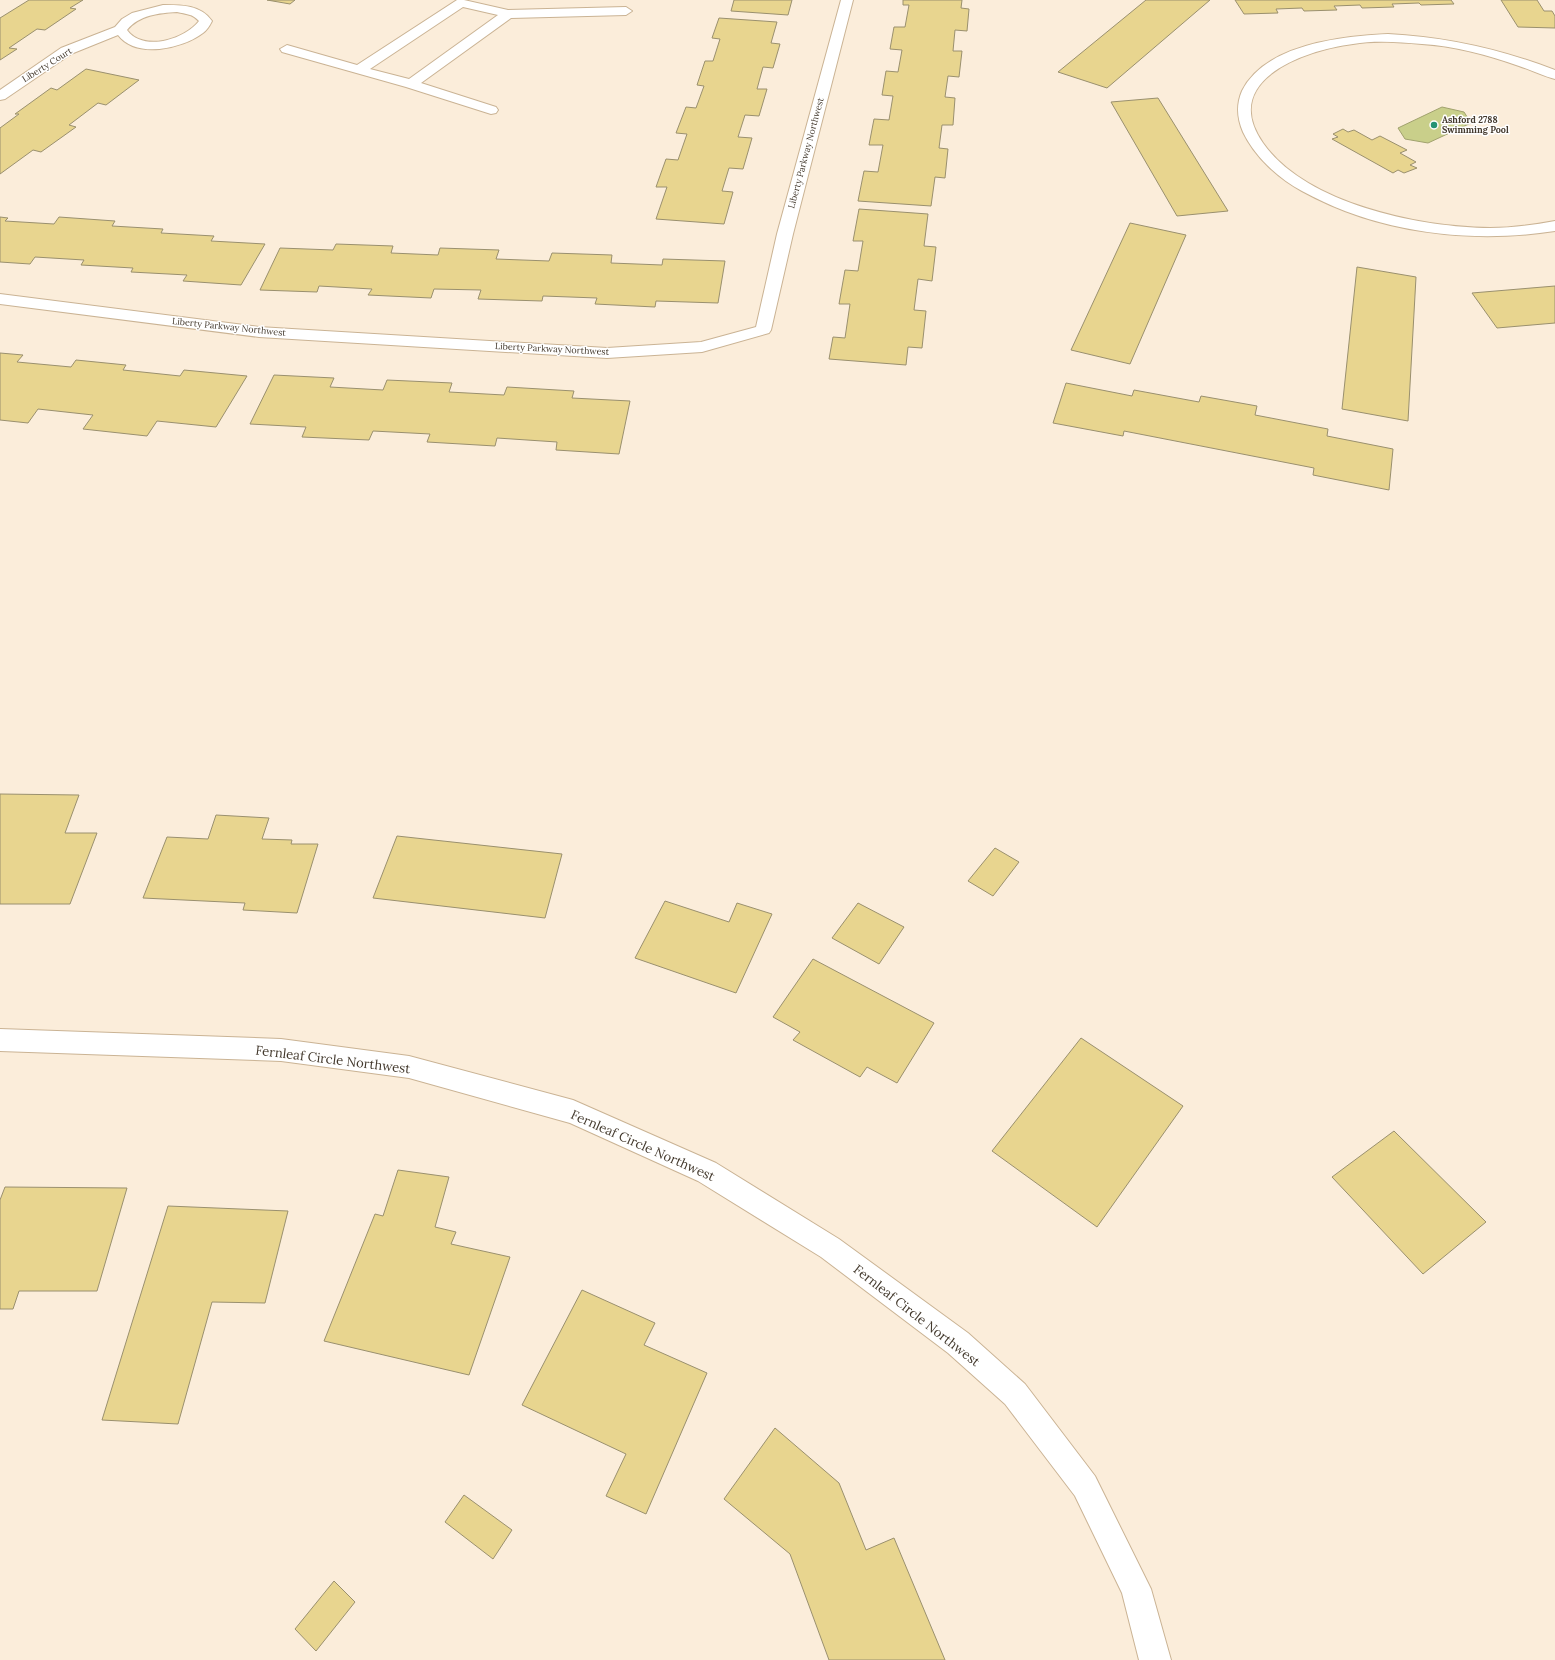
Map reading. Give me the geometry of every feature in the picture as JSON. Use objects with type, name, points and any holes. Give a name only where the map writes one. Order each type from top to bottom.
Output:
[{"type":"street","name":"Liberty Parkway Northwest","points":[[0,299],[259,332],[607,353],[702,347],[763,330],[785,234],[847,0]]},
{"type":"street","points":[[359,70],[462,2],[508,14],[626,11]]},
{"type":"street","name":"Liberty Court","points":[[0,96],[66,51],[120,30],[123,23],[143,11],[172,6],[197,10],[204,15],[206,21],[202,29],[192,36],[178,41],[162,44],[145,45],[132,42],[123,37],[120,30]]},
{"type":"street","points":[[411,84],[508,14]]},
{"type":"street","points":[[1555,75],[1495,53],[1461,45],[1419,40],[1359,40],[1315,47],[1279,61],[1262,73],[1250,88],[1245,105],[1246,122],[1254,141],[1270,160],[1292,178],[1321,194],[1357,209],[1396,221],[1438,229],[1494,232],[1521,231],[1555,226]]},
{"type":"street","points":[[287,49],[411,84],[491,110]]},
{"type":"street","name":"Fernleaf Circle Northwest","points":[[0,1040],[281,1050],[409,1067],[573,1112],[707,1172],[830,1248],[958,1343],[1015,1394],[1085,1486],[1136,1588],[1155,1660]]},
{"type":"shaded area","name":"Ashford 2788 Swimming Pool","points":[[1442,107],[1464,112],[1471,123],[1428,143],[1405,139],[1398,128]]},
{"type":"building","points":[[29,0],[83,0],[70,8],[76,9],[45,30],[37,29],[9,48],[17,49],[0,60],[0,18]]},
{"type":"building","points":[[267,0],[295,0],[290,4]]},
{"type":"building","points":[[734,0],[792,0],[788,15],[731,11]]},
{"type":"building","points":[[903,0],[962,0],[961,8],[969,9],[967,31],[955,30],[953,51],[962,51],[959,77],[948,76],[945,97],[955,98],[953,125],[942,125],[939,148],[948,149],[945,178],[935,177],[931,206],[858,201],[864,171],[878,172],[883,145],[869,145],[874,119],[889,120],[893,96],[882,95],[886,71],[898,72],[902,50],[890,49],[894,27],[905,27],[909,5],[903,5]]},
{"type":"building","points":[[1146,0],[1210,0],[1107,88],[1058,72]]},
{"type":"building","points":[[1235,0],[1451,0],[1454,4],[1392,4],[1394,7],[1362,8],[1360,5],[1334,6],[1337,10],[1304,11],[1302,8],[1276,9],[1278,13],[1244,14]]},
{"type":"building","points":[[1501,0],[1537,0],[1544,11],[1552,11],[1555,16],[1555,28],[1518,27]]},
{"type":"building","points":[[719,18],[777,22],[771,43],[780,44],[773,68],[763,67],[757,89],[767,89],[759,116],[745,115],[738,137],[752,138],[743,169],[729,168],[722,191],[733,192],[724,224],[656,219],[667,187],[656,187],[666,159],[678,160],[687,134],[676,133],[686,107],[696,108],[704,86],[697,85],[705,61],[713,61],[720,39],[712,38]]},
{"type":"building","points":[[86,69],[139,80],[106,105],[98,103],[69,125],[76,127],[41,152],[33,150],[0,174],[0,128],[19,114],[15,114],[51,88],[57,90]]},
{"type":"building","points":[[1158,98],[1228,211],[1177,216],[1111,102]]},
{"type":"building","points":[[1343,129],[1348,132],[1354,130],[1372,140],[1380,136],[1407,150],[1400,153],[1416,162],[1410,165],[1417,168],[1404,173],[1398,170],[1393,173],[1332,139],[1338,137],[1333,134]]},
{"type":"building","points":[[859,209],[928,214],[924,246],[936,247],[932,281],[918,279],[914,310],[926,311],[922,348],[908,347],[906,365],[829,359],[833,337],[845,338],[850,304],[839,304],[845,270],[858,271],[863,241],[853,241]]},
{"type":"building","points":[[0,217],[8,218],[5,221],[54,224],[59,217],[115,221],[112,226],[163,229],[161,233],[214,236],[211,241],[265,244],[241,285],[183,281],[187,275],[131,272],[133,268],[81,265],[84,260],[35,257],[30,264],[0,262]]},
{"type":"building","points":[[1130,223],[1186,235],[1130,364],[1071,350]]},
{"type":"building","points":[[336,244],[393,246],[391,253],[438,255],[440,248],[499,250],[496,259],[549,261],[552,253],[612,255],[611,263],[662,265],[663,259],[725,261],[718,303],[656,301],[655,307],[595,304],[597,298],[543,296],[542,301],[478,299],[481,290],[434,289],[431,298],[368,295],[372,289],[319,286],[317,292],[260,290],[280,248],[333,250]]},
{"type":"building","points":[[1357,267],[1416,277],[1408,421],[1342,409]]},
{"type":"building","points":[[1555,286],[1555,323],[1497,328],[1472,293]]},
{"type":"building","points":[[0,353],[23,355],[17,362],[71,367],[76,360],[126,365],[123,370],[180,376],[184,370],[247,376],[216,427],[157,421],[147,436],[83,429],[93,415],[38,409],[28,423],[0,420]]},
{"type":"building","points":[[274,375],[334,378],[330,387],[383,390],[387,380],[452,383],[449,392],[504,395],[507,387],[574,391],[572,398],[630,401],[619,454],[556,450],[557,442],[497,438],[495,446],[427,442],[430,434],[373,431],[369,440],[302,437],[306,427],[250,424]]},
{"type":"building","points":[[1066,383],[1132,396],[1134,390],[1199,402],[1201,396],[1257,406],[1255,415],[1328,429],[1327,436],[1393,449],[1389,490],[1313,475],[1314,468],[1124,431],[1123,436],[1053,423]]},
{"type":"building","points":[[0,794],[79,795],[65,833],[97,833],[70,904],[0,904]]},
{"type":"building","points":[[216,815],[269,818],[262,839],[292,840],[291,844],[318,844],[297,913],[243,910],[245,903],[143,898],[167,837],[208,839]]},
{"type":"building","points":[[397,836],[562,854],[545,918],[373,898]]},
{"type":"building","points":[[995,848],[1019,862],[993,896],[968,881]]},
{"type":"building","points":[[665,901],[729,922],[737,903],[772,914],[736,993],[635,958]]},
{"type":"building","points":[[858,903],[904,927],[879,964],[832,938]]},
{"type":"building","points":[[813,959],[934,1023],[897,1083],[867,1067],[860,1077],[793,1040],[800,1032],[773,1017]]},
{"type":"building","points":[[1081,1038],[1183,1106],[1097,1227],[992,1151]]},
{"type":"building","points":[[1394,1131],[1486,1222],[1423,1274],[1332,1177]]},
{"type":"building","points":[[398,1170],[449,1177],[435,1227],[456,1232],[451,1244],[510,1257],[469,1375],[324,1341],[375,1214],[383,1216]]},
{"type":"building","points":[[5,1187],[127,1188],[97,1291],[19,1291],[13,1309],[0,1309],[0,1200]]},
{"type":"building","points":[[168,1206],[288,1211],[265,1303],[212,1302],[178,1424],[102,1420]]},
{"type":"building","points":[[582,1290],[655,1323],[644,1345],[707,1373],[646,1514],[606,1496],[626,1454],[522,1405]]},
{"type":"building","points":[[775,1428],[839,1483],[866,1550],[894,1538],[945,1660],[829,1660],[790,1554],[724,1499]]},
{"type":"building","points":[[464,1495],[512,1530],[493,1559],[445,1522]]},
{"type":"building","points":[[334,1581],[355,1602],[316,1651],[295,1629]]},
{"type":"place","name":"Ashford 2788 Swimming Pool","points":[[1434,125]]}]
